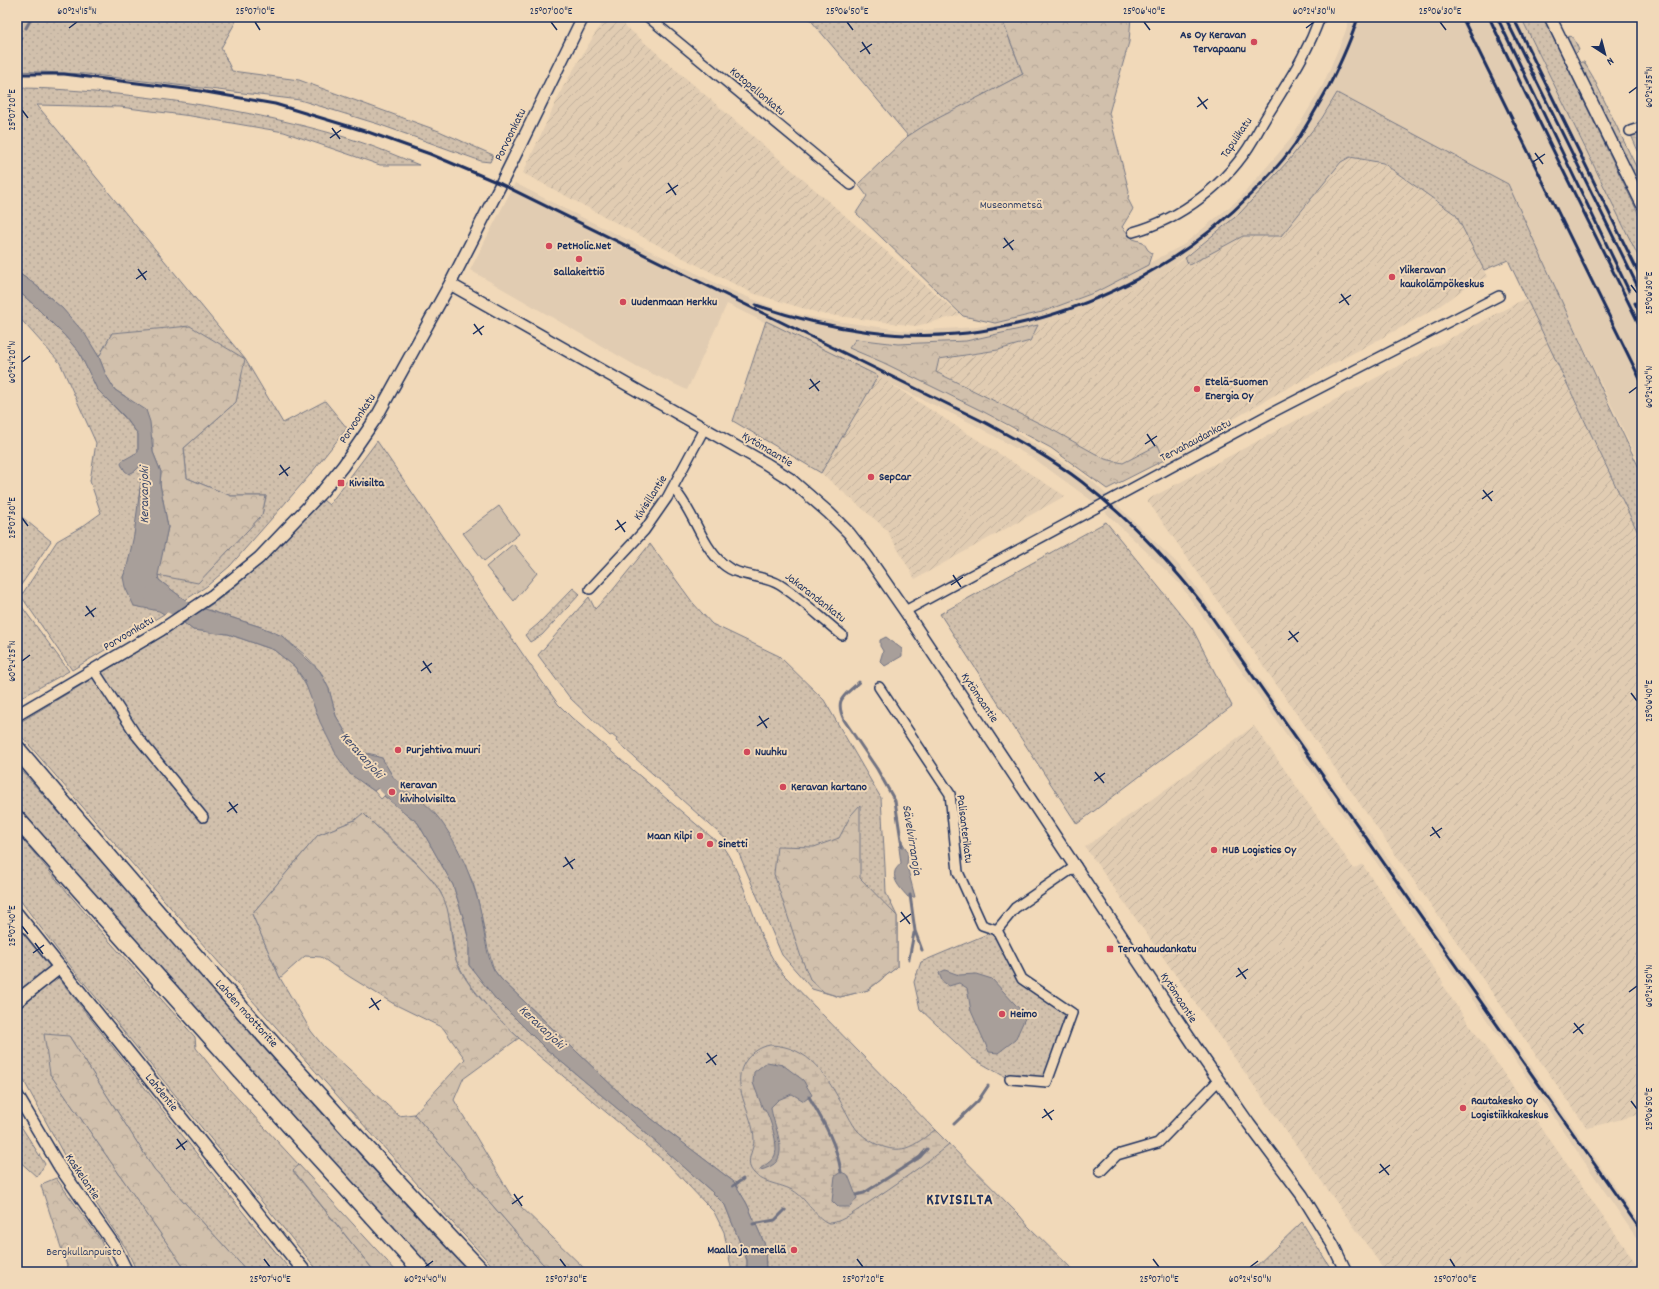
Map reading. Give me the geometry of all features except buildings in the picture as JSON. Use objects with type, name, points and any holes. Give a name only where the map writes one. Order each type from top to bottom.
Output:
[{"type":"highway","name":"Lahden moottoritie","points":[[17,750],[163,921],[319,1096],[482,1272]]},
{"type":"highway","points":[[17,819],[288,1125],[423,1272]]},
{"type":"main road","name":"Lahdentie","points":[[17,914],[305,1272]]},
{"type":"main road","points":[[17,1001],[60,967]]},
{"type":"street","name":"Porvoonkatu","points":[[17,715],[161,630],[213,595],[270,547],[312,504],[342,466],[376,418],[450,284],[583,17]]},
{"type":"street","name":"Kotopellonkatu","points":[[648,17],[851,185]]},
{"type":"street","name":"Tapulikatu","points":[[1133,232],[1150,228],[1181,212],[1209,191],[1235,165],[1253,140],[1262,123],[1298,67],[1320,17]]},
{"type":"street","points":[[1550,17],[1642,204]]},
{"type":"street","points":[[1630,131],[1642,126]]},
{"type":"street","name":"Kytömaantie","points":[[450,284],[765,463],[790,479],[849,533],[906,610],[1218,1080],[1302,1195],[1334,1245],[1346,1272]]},
{"type":"street","name":"Tervahaudankatu","points":[[906,610],[1277,410],[1499,296]]},
{"type":"street","name":"Kivisillantie","points":[[590,589],[644,531],[673,488],[704,429]]},
{"type":"street","name":"Jakarandankatu","points":[[673,488],[713,552],[724,565],[739,573],[761,577],[780,584],[842,635]]},
{"type":"street","points":[[94,670],[136,735],[203,816]]},
{"type":"street","name":"Palisanterikatu","points":[[879,687],[950,794],[958,872],[982,925],[997,930]]},
{"type":"street","points":[[1010,1079],[1047,1082],[1072,1013],[1022,979],[997,930],[1015,908],[1076,866]]},
{"type":"street","points":[[1100,1172],[1117,1155],[1158,1143],[1218,1080]]},
{"type":"street","name":"Kaskelantie","points":[[17,1095],[58,1166],[114,1245],[127,1272]]},
{"type":"shaded area","points":[[94,17],[112,17],[100,25]]},
{"type":"shaded area","points":[[605,17],[615,17],[960,315],[916,326],[822,314],[752,293],[523,173],[562,89]]},
{"type":"shaded area","points":[[1350,17],[1521,17],[1642,264],[1642,469],[1543,263],[1337,93],[1322,118],[1289,160],[1240,213],[1163,274],[1081,313],[1038,325],[966,341],[898,344],[856,339],[849,348],[882,362],[984,412],[1091,480],[1187,574],[1320,765],[1381,849],[1642,1226],[1642,1246],[1510,1053],[1179,583],[1105,512],[1109,509],[1100,501],[1095,503],[1036,460],[973,424],[727,304],[687,390],[638,367],[470,270],[515,183],[723,287],[772,307],[797,314],[821,319],[908,331],[977,327],[1042,312],[1096,292],[1183,245],[1240,198],[1290,140],[1323,85],[1345,33]]},
{"type":"shaded area","points":[[1350,157],[1383,163],[1456,215],[1487,277],[1472,283],[1438,307],[1273,396],[1164,460],[1158,445],[1123,463],[1105,459],[1049,428],[936,372],[939,359],[998,350],[1030,341],[1038,325],[1081,313],[1163,274],[1185,258],[1189,265],[1243,236],[1281,236],[1341,162]]},
{"type":"shaded area","points":[[1526,298],[1642,541],[1642,1114],[1587,1128],[1147,500]]},
{"type":"shaded area","points":[[878,376],[1065,496],[915,579],[886,529],[821,473]]},
{"type":"shaded area","points":[[1254,726],[1354,869],[1362,864],[1443,982],[1442,985],[1642,1272],[1386,1272],[1085,847]]},
{"type":"green space","points":[[17,17],[94,17],[100,25],[112,17],[234,17],[235,23],[221,48],[232,71],[299,80],[439,131],[493,155],[490,162],[481,161],[378,124],[300,100],[86,74],[17,71]]},
{"type":"green space","points":[[808,17],[1001,17],[1023,74],[908,136]]},
{"type":"green space","name":"Museonmetsä","points":[[1001,17],[1131,17],[1129,42],[1109,113],[1129,191],[1128,199],[1133,209],[1122,227],[1133,239],[1143,242],[1152,253],[1148,265],[1096,292],[1042,312],[995,323],[963,316],[856,213],[867,196],[858,184],[908,136],[925,125],[1023,74]]},
{"type":"green space","points":[[1521,17],[1543,17],[1642,221],[1642,264]]},
{"type":"green space","points":[[1570,36],[1574,39],[1579,50],[1575,54],[1567,38]]},
{"type":"green space","points":[[1581,62],[1584,62],[1593,77],[1642,179],[1642,192],[1580,64]]},
{"type":"green space","points":[[17,88],[54,89],[117,94],[176,101],[235,111],[293,123],[351,139],[419,165],[380,165],[284,132],[191,116],[120,107],[37,105],[245,359],[283,423],[325,401],[347,428],[309,476],[230,566],[207,586],[185,600],[159,580],[157,575],[198,582],[262,515],[266,496],[231,496],[187,478],[184,448],[236,402],[112,333],[99,357],[82,332],[63,310],[52,299],[17,272]]},
{"type":"green space","points":[[1337,93],[1508,184],[1642,474],[1642,541],[1508,260],[1484,270],[1456,215],[1383,163],[1350,157],[1341,162],[1281,236],[1243,236],[1189,265],[1185,258],[1240,213],[1289,160],[1322,118]]},
{"type":"green space","points":[[1642,131],[1642,160],[1631,135]]},
{"type":"green space","points":[[17,290],[64,335],[79,352],[97,389],[138,434],[138,452],[141,465],[144,465],[145,471],[141,481],[131,554],[123,577],[164,614],[72,670],[21,596],[57,541],[83,526],[101,513],[90,481],[96,443],[60,363],[17,315]]},
{"type":"green space","points":[[766,321],[878,376],[821,473],[733,421]]},
{"type":"green space","points":[[1038,325],[1030,341],[998,350],[939,359],[936,372],[1049,428],[1105,459],[1123,463],[1158,445],[1164,460],[1107,489],[1051,448],[984,412],[882,362],[849,348],[856,339],[898,344],[966,341]]},
{"type":"green space","points":[[190,326],[245,359],[236,402],[184,448],[187,478],[231,496],[266,496],[262,515],[198,583],[157,575],[168,527],[160,484],[161,472],[153,452],[153,439],[125,396],[115,390],[106,375],[99,357],[112,333]]},
{"type":"green space","points":[[377,441],[558,704],[572,718],[723,847],[740,878],[765,944],[773,960],[783,974],[1020,1216],[1028,1226],[1075,1272],[766,1272],[765,1245],[747,1204],[734,1182],[626,1099],[502,980],[494,970],[473,883],[442,823],[424,803],[398,786],[400,784],[376,755],[361,752],[346,733],[336,716],[329,689],[320,671],[305,655],[282,636],[261,627],[205,609],[221,598],[252,572],[323,500],[329,505]]},
{"type":"green space","points":[[499,506],[519,534],[484,561],[463,533]]},
{"type":"green space","points":[[17,513],[51,541],[17,591]]},
{"type":"green space","points":[[1106,522],[1192,628],[1232,706],[1077,824],[940,614]]},
{"type":"green space","points":[[513,544],[537,573],[514,601],[486,567]]},
{"type":"green space","points":[[650,544],[693,603],[712,624],[779,656],[824,700],[881,798],[886,893],[897,916],[897,967],[868,990],[840,997],[812,989],[782,955],[737,849],[616,741],[617,739],[612,735],[610,736],[570,698],[538,655],[589,597],[595,609],[612,591]]},
{"type":"green space","points":[[573,588],[580,594],[542,635],[530,642],[525,635],[538,624]]},
{"type":"green space","points":[[17,600],[69,671],[17,700]]},
{"type":"green space","points":[[184,623],[193,630],[228,634],[274,650],[295,667],[364,784],[374,791],[381,799],[384,796],[418,823],[453,885],[469,941],[469,965],[495,998],[546,1049],[631,1120],[725,1205],[747,1260],[747,1272],[732,1272],[724,1232],[714,1212],[669,1165],[532,1050],[495,1016],[468,982],[456,961],[450,921],[441,893],[433,881],[415,861],[363,814],[355,820],[318,835],[252,914],[280,978],[311,1031],[323,1046],[399,1116],[414,1114],[551,1272],[498,1272],[255,1004],[17,731],[17,724]]},
{"type":"green space","points":[[17,765],[227,1004],[471,1272],[434,1272],[224,1040],[17,805]]},
{"type":"green space","points":[[860,805],[860,878],[897,916],[897,967],[868,990],[840,997],[824,992],[810,979],[801,957],[774,874],[777,846],[814,847],[839,838],[851,815]]},
{"type":"green space","points":[[363,813],[420,867],[436,885],[447,908],[454,952],[460,970],[483,1002],[519,1038],[463,1079],[454,1100],[513,1199],[588,1272],[551,1272],[414,1114],[465,1059],[443,1028],[394,1004],[321,957],[305,956],[280,978],[252,914],[318,835],[355,820]]},
{"type":"green space","points":[[17,833],[103,934],[195,1037],[196,1048],[229,1089],[299,1165],[293,1171],[375,1272],[319,1272],[59,952],[17,896]]},
{"type":"green space","points":[[17,929],[24,934],[237,1205],[292,1272],[248,1272],[154,1169],[69,1036],[50,1074],[187,1272],[137,1272],[127,1250],[64,1155],[17,1068],[17,988],[20,985],[17,974]]},
{"type":"green space","points":[[997,930],[1022,979],[1072,1013],[1047,1082],[1007,1078],[972,1058],[920,1009],[914,982],[921,962]]},
{"type":"green space","points":[[44,1034],[69,1036],[154,1169],[248,1272],[187,1272],[50,1074]]},
{"type":"green space","points":[[770,1045],[796,1051],[807,1057],[816,1065],[838,1096],[855,1128],[867,1139],[886,1148],[899,1149],[910,1147],[935,1130],[949,1144],[909,1175],[855,1212],[845,1218],[831,1223],[823,1220],[798,1194],[786,1187],[761,1178],[755,1174],[750,1166],[749,1162],[754,1140],[753,1130],[740,1088],[740,1078],[742,1069],[747,1059],[757,1050]]},
{"type":"green space","points":[[17,1120],[45,1164],[37,1177],[17,1159]]},
{"type":"green space","points":[[299,1165],[397,1272],[375,1272],[293,1170]]},
{"type":"green space","name":"Bergkullanpuisto","points":[[56,1178],[100,1239],[114,1272],[69,1272],[41,1186],[44,1183]]},
{"type":"green space","points":[[1302,1222],[1333,1272],[1250,1272]]},
{"type":"water","points":[[17,272],[33,283],[62,308],[85,334],[99,357],[106,375],[115,390],[146,410],[150,422],[153,452],[161,472],[160,484],[168,527],[158,575],[159,580],[185,600],[164,614],[159,611],[134,606],[125,587],[123,577],[127,567],[134,535],[141,481],[144,477],[145,471],[144,465],[141,465],[129,474],[125,471],[121,464],[122,461],[138,452],[138,434],[124,416],[97,389],[79,352],[33,304],[17,290]]},
{"type":"water","points":[[205,609],[261,627],[282,636],[320,671],[329,689],[336,716],[360,752],[382,758],[393,777],[374,791],[350,774],[337,756],[320,722],[304,680],[295,667],[274,650],[228,634],[193,630],[184,623]]},
{"type":"water","points":[[886,637],[902,649],[902,656],[885,666],[880,661],[883,651],[880,646],[880,640]]},
{"type":"water","points":[[398,786],[418,798],[434,812],[452,838],[467,869],[478,900],[489,957],[497,974],[626,1099],[734,1182],[747,1204],[765,1245],[766,1272],[747,1272],[747,1260],[725,1205],[631,1120],[546,1049],[495,998],[469,965],[469,941],[453,885],[418,823],[384,796]]},
{"type":"water","points":[[902,842],[908,852],[907,866],[915,897],[908,897],[896,882],[894,875],[896,869],[901,863],[899,848]]},
{"type":"water","points":[[945,970],[959,975],[976,974],[992,979],[1026,1016],[1015,1040],[998,1053],[989,1052],[971,1011],[967,988],[959,983],[949,986],[942,981],[939,973]]},
{"type":"water","points":[[767,1062],[783,1065],[803,1080],[812,1095],[804,1101],[792,1094],[778,1100],[771,1107],[779,1139],[780,1155],[777,1161],[771,1166],[759,1170],[772,1160],[776,1151],[775,1138],[769,1119],[765,1109],[763,1109],[753,1083],[754,1072]]},
{"type":"water","points":[[841,1172],[848,1175],[857,1198],[850,1207],[838,1207],[832,1201],[835,1176]]},
{"type":"waterway","points":[[26,28],[32,17]]},
{"type":"waterway","points":[[17,44],[22,38]]},
{"type":"waterway","name":"Keravanjoki","points":[[154,595],[208,622],[219,624]]},
{"type":"waterway","name":"Sävelvirranoja","points":[[859,682],[842,698],[840,707],[841,713],[844,720],[877,769],[895,801],[902,846]]},
{"type":"waterway","name":"Keravanjoki","points":[[367,765],[398,795],[413,806]]},
{"type":"waterway","name":"Sävelvirranoja","points":[[910,895],[915,931],[922,950]]},
{"type":"waterway","points":[[909,959],[914,933]]},
{"type":"waterway","points":[[954,1124],[978,1101],[988,1086]]},
{"type":"waterway","points":[[809,1097],[833,1142],[841,1172]]},
{"type":"waterway","points":[[856,1195],[864,1193],[920,1157],[927,1149]]},
{"type":"waterway","points":[[733,1186],[743,1179]]},
{"type":"waterway","points":[[753,1224],[775,1220],[785,1210]]},
{"type":"railway","points":[[756,305],[810,321],[867,332],[924,335],[953,334],[981,331],[1019,324],[1057,313],[1093,300],[1128,284],[1162,265],[1194,243],[1225,219],[1270,175],[1295,144],[1329,86],[1349,44],[1358,17]]},
{"type":"railway","points":[[1462,17],[1642,383]]},
{"type":"railway","points":[[1489,17],[1545,135],[1642,330]]},
{"type":"railway","points":[[1497,17],[1629,291]]},
{"type":"railway","points":[[1505,17],[1642,295]]},
{"type":"railway","points":[[1513,17],[1642,280]]},
{"type":"railway","points":[[17,74],[64,74],[194,90],[275,104],[368,132],[430,154],[501,184],[986,423],[1035,451],[1071,474],[1099,496],[1147,540],[1204,606],[1642,1232]]},
{"type":"railway","points":[[1635,303],[1642,317]]},
{"type":"place","name":"As Oy Keravan Tervapaanu","points":[[1254,42]]},
{"type":"place","name":"PetHolic.Net","points":[[549,246]]},
{"type":"place","name":"Sallakeittiö","points":[[579,259]]},
{"type":"place","name":"Ylikeravan kaukolämpökeskus","points":[[1392,277]]},
{"type":"place","name":"Uudenmaan Herkku","points":[[623,302]]},
{"type":"place","name":"Etelä-Suomen Energia Oy","points":[[1197,389]]},
{"type":"place","name":"SepCar","points":[[871,477]]},
{"type":"place","name":"Kivisilta","points":[[341,483]]},
{"type":"place","name":"Purjehtiva muuri","points":[[398,750]]},
{"type":"place","name":"Nuuhku","points":[[747,752]]},
{"type":"place","name":"Keravan kartano","points":[[783,787]]},
{"type":"place","name":"Keravan kiviholvisilta","points":[[392,792]]},
{"type":"place","name":"Maan Kilpi","points":[[700,836]]},
{"type":"place","name":"Sinetti","points":[[710,844]]},
{"type":"place","name":"HUB Logistics Oy","points":[[1214,850]]},
{"type":"place","name":"Tervahaudankatu","points":[[1110,949]]},
{"type":"place","name":"Heimo","points":[[1002,1014]]},
{"type":"place","name":"Rautakesko Oy Logistiikkakeskus","points":[[1463,1108]]},
{"type":"place","name":"Maalla ja merellä","points":[[794,1250]]},
{"type":"district","name":"KIVISILTA","points":[[960,1200]]}]
